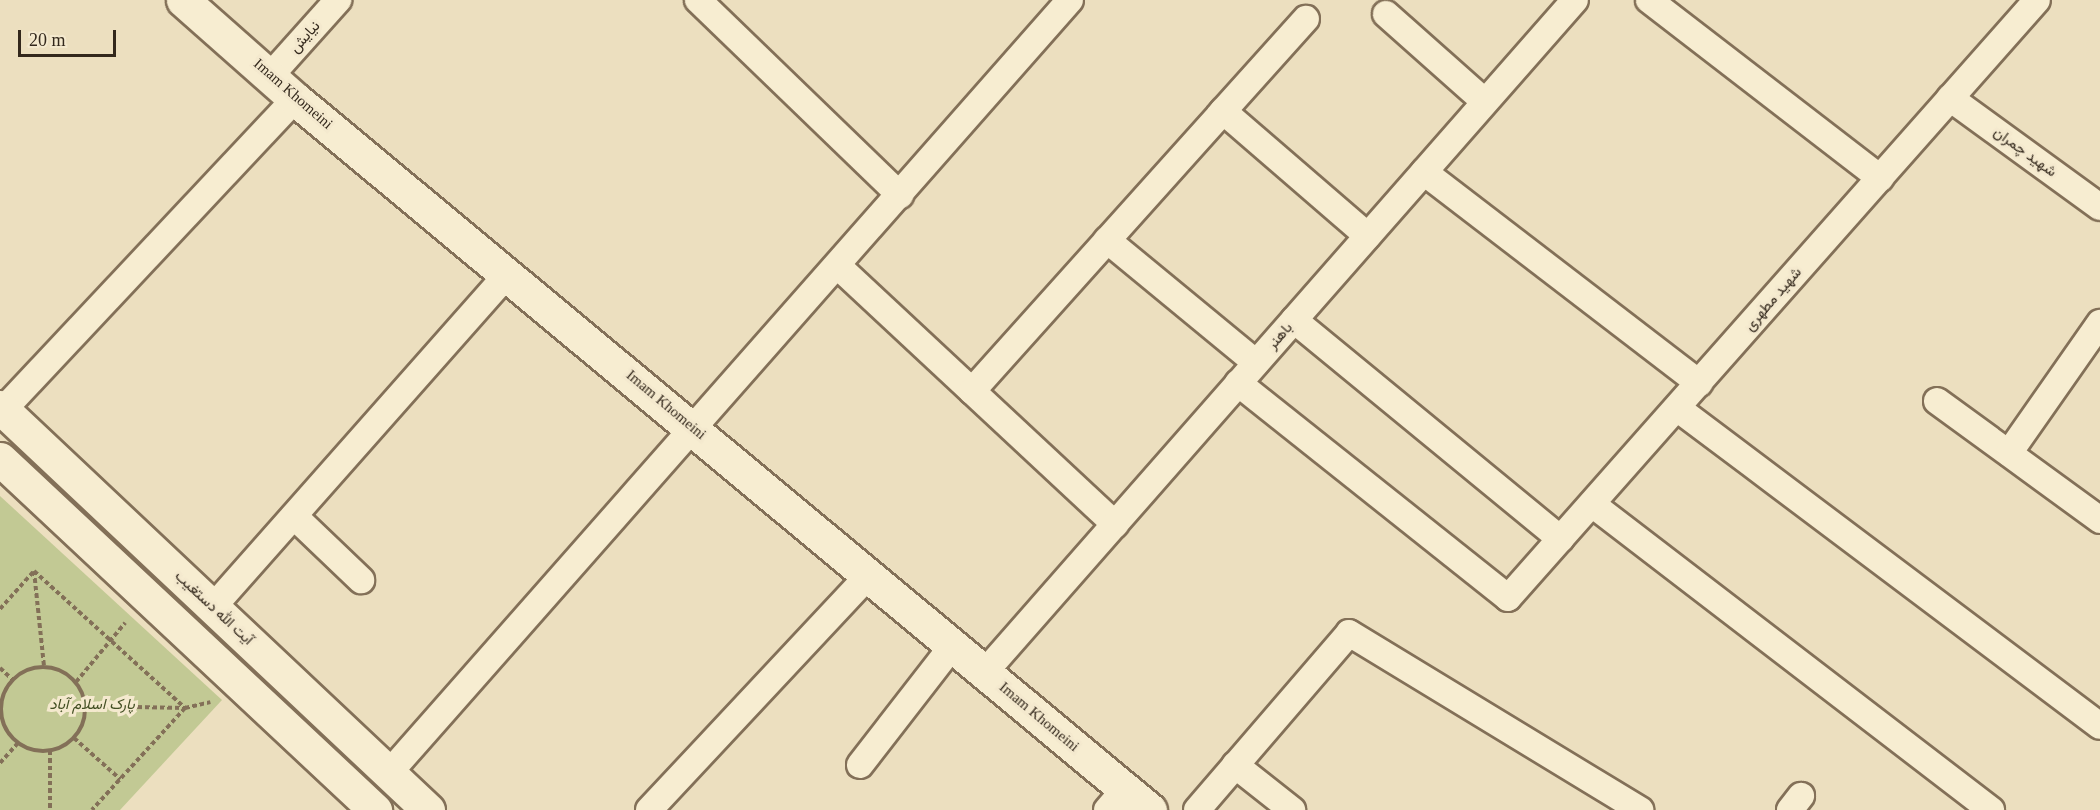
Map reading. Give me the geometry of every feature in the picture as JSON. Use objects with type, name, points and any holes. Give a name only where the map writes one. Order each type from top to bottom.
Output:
[{"type":"street","name":"Imam Khomeini","points":[[183,0],[272,75],[294,99],[508,273],[985,672],[1116,799],[1150,810]]},
{"type":"street","name":"نیایش","points":[[272,75],[338,0]]},
{"type":"street","points":[[698,0],[900,195]]},
{"type":"street","points":[[389,773],[695,429],[1070,0]]},
{"type":"street","name":"باهنر","points":[[985,672],[1575,0]]},
{"type":"street","points":[[1649,0],[1880,178]]},
{"type":"street","name":"شهید مطهری","points":[[1238,383],[1508,598],[2037,0]]},
{"type":"street","points":[[1386,14],[1485,102]]},
{"type":"street","points":[[972,391],[1306,19]]},
{"type":"street","name":"شهید چمران","points":[[1950,98],[2100,207]]},
{"type":"street","points":[[1,410],[294,99]]},
{"type":"street","points":[[1223,111],[1368,236]]},
{"type":"street","points":[[1424,172],[1699,383]]},
{"type":"street","points":[[1107,240],[1256,363]]},
{"type":"street","points":[[838,266],[1114,524]]},
{"type":"street","points":[[213,607],[508,273]]},
{"type":"street","points":[[1294,320],[1561,539]]},
{"type":"street","points":[[2009,453],[2100,323]]},
{"type":"street","points":[[1937,401],[2100,520]]},
{"type":"street","points":[[1677,408],[2100,726]]},
{"type":"street","name":"آیت الله دستغیب","points":[[1,410],[428,810]]},
{"type":"street","points":[[0,459],[375,810]]},
{"type":"street","points":[[1592,504],[1991,810]]},
{"type":"street","points":[[294,516],[361,580]]},
{"type":"street","points":[[649,810],[869,575]]},
{"type":"street","points":[[1197,810],[1349,633],[1640,810]]},
{"type":"street","points":[[860,765],[953,645]]},
{"type":"street","points":[[1235,765],[1292,810]]},
{"type":"path","points":[[0,609],[34,571]]},
{"type":"path","points":[[34,571],[185,708]]},
{"type":"path","points":[[34,571],[44,666]]},
{"type":"path","points":[[76,682],[147,597]]},
{"type":"path","points":[[44,666],[58,669],[76,682],[85,706],[82,726],[75,738],[50,751],[36,751],[18,743],[4,725],[0,712],[2,698],[13,680],[30,668],[44,666]]},
{"type":"path","points":[[0,669],[13,680]]},
{"type":"path","points":[[85,706],[185,708]]},
{"type":"path","points":[[92,810],[185,708]]},
{"type":"path","points":[[75,738],[120,779]]},
{"type":"path","points":[[0,763],[18,743]]},
{"type":"path","points":[[50,751],[51,810]]},
{"type":"green space","name":"پارک اسلام آباد","points":[[0,496],[222,700],[120,810],[0,810]]}]
